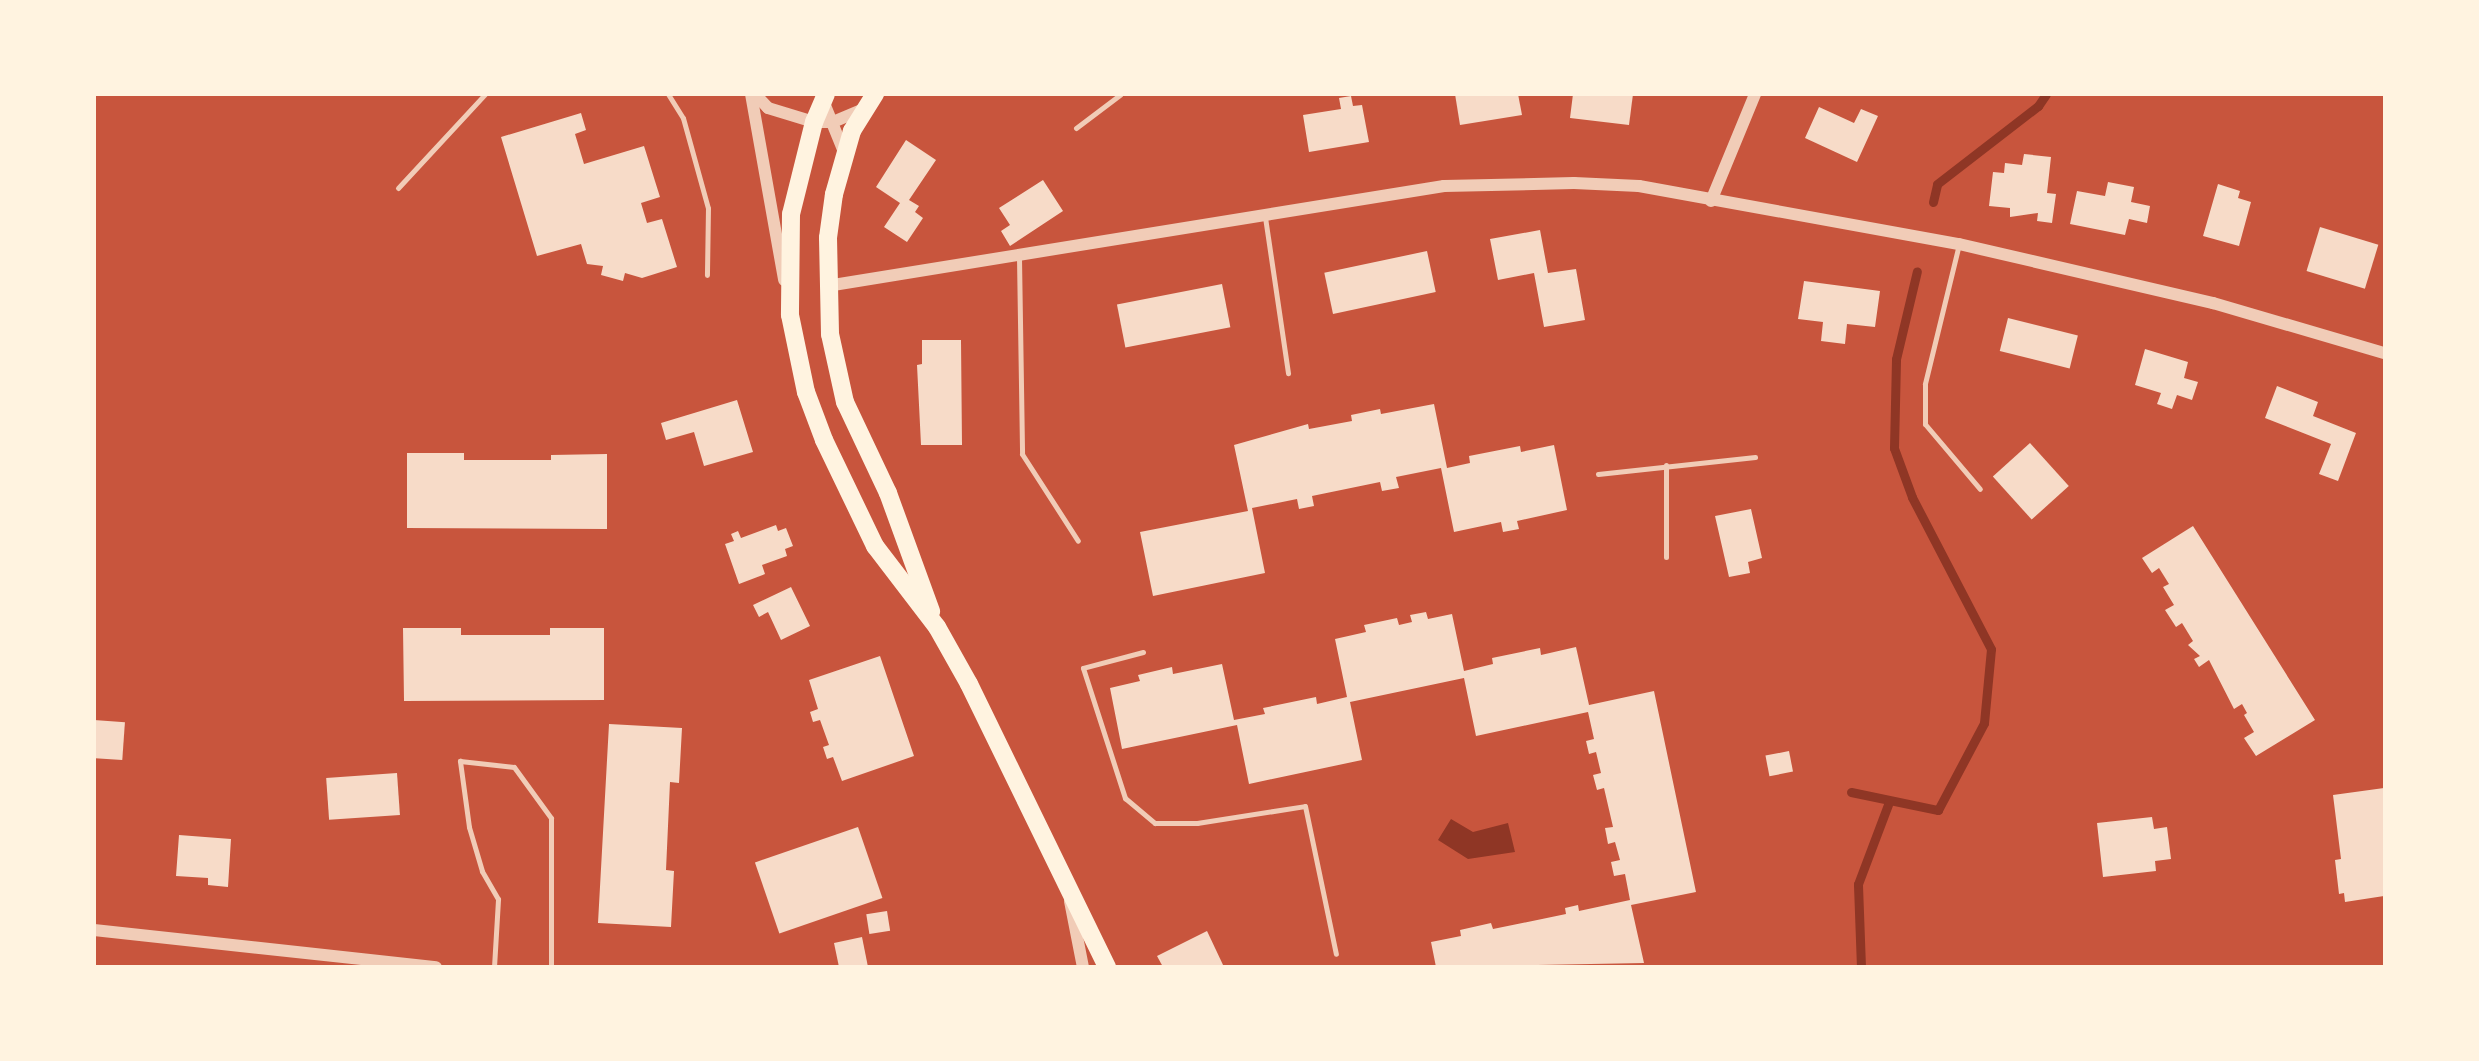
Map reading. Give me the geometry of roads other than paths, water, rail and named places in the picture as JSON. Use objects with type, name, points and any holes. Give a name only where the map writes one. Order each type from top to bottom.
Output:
[{"type":"main road","points":[[823,97],[791,214],[789,315],[806,392],[824,440],[875,546],[937,627]]},
{"type":"main road","points":[[871,101],[844,152],[829,227],[827,286],[830,334],[845,402],[897,515],[937,627],[1107,967]]},
{"type":"street","points":[[753,94],[768,108],[814,122],[833,122],[871,101]]},
{"type":"street","points":[[753,94],[789,315]]},
{"type":"street","points":[[1711,201],[1755,94]]},
{"type":"street","points":[[823,97],[844,152]]},
{"type":"street","points":[[827,286],[1019,258],[1444,186],[1509,181],[1639,186],[1959,244],[2213,303],[2385,353]]},
{"type":"street","points":[[1065,880],[1083,967]]},
{"type":"street","points":[[94,930],[436,967]]},
{"type":"lane","points":[[398,188],[485,94]]},
{"type":"lane","points":[[668,94],[683,118],[708,208],[707,275]]},
{"type":"lane","points":[[1076,128],[1121,94]]},
{"type":"lane","points":[[1265,217],[1288,373]]},
{"type":"lane","points":[[1959,244],[1924,384],[1925,425],[1980,489]]},
{"type":"lane","points":[[1019,258],[1022,454],[1077,541]]},
{"type":"lane","points":[[1598,474],[1755,457]]},
{"type":"lane","points":[[1666,465],[1667,556]]},
{"type":"lane","points":[[1143,652],[1083,668],[1125,798],[1155,823],[1197,823],[1305,806],[1336,954]]},
{"type":"lane","points":[[494,967],[498,899],[482,871],[469,827],[460,761],[514,767],[551,818],[551,967]]},
{"type":"waterway","points":[[1933,202],[1937,184],[2038,106],[2046,94]]},
{"type":"waterway","points":[[1851,792],[1938,810],[1984,723],[1991,649],[1912,497],[1894,448],[1896,359],[1917,271]]},
{"type":"waterway","points":[[1861,967],[1858,884],[1889,802]]}]
